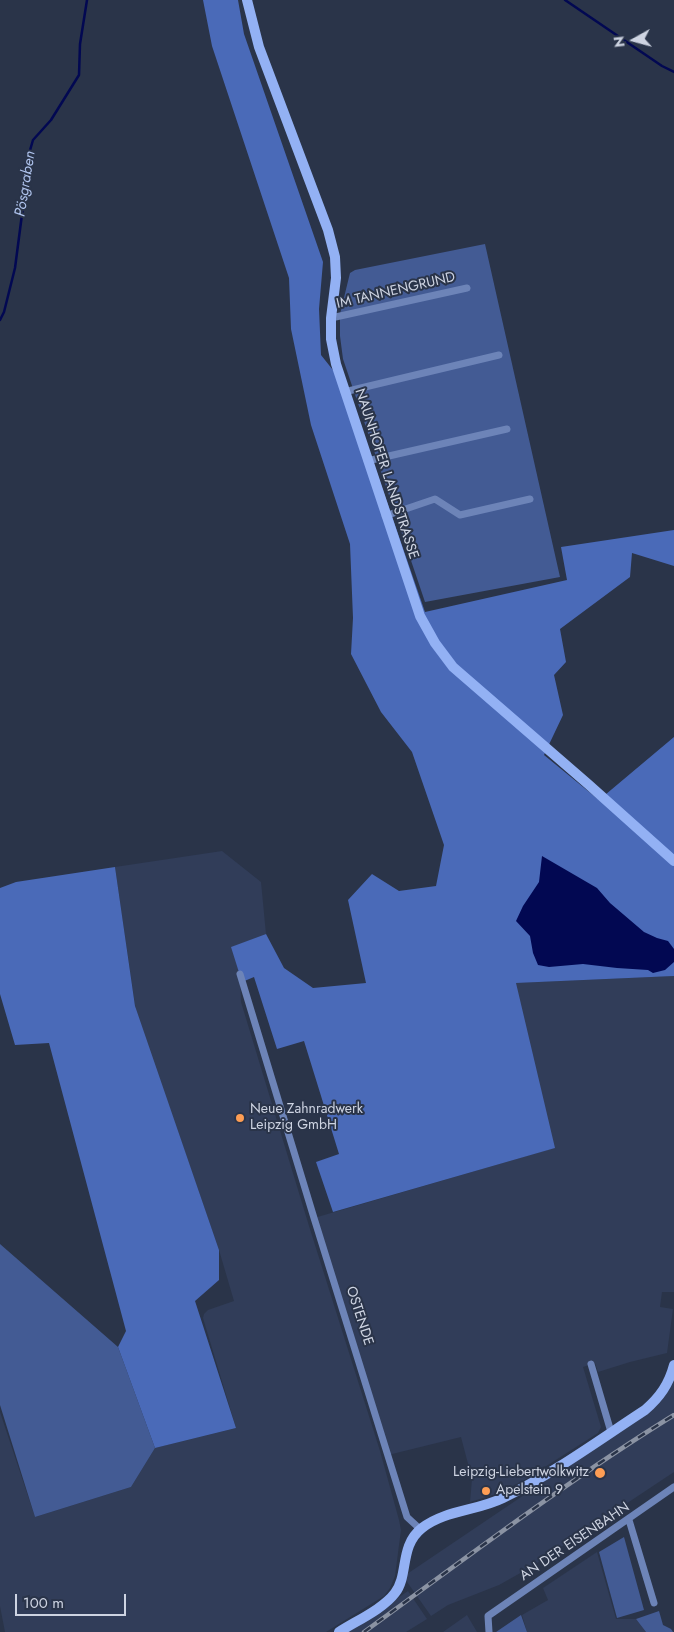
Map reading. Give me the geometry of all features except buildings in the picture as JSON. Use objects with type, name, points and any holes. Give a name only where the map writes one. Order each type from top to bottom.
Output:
[{"type":"street","name":"NAUNHOFER LANDSTRASSE","points":[[247,0],[259,47],[328,230],[335,257],[336,278],[331,318],[331,339],[344,392],[420,616],[435,643],[453,667],[674,861]]},
{"type":"street","name":"IM TANNENGRUND","points":[[331,318],[467,288]]},
{"type":"street","points":[[344,392],[499,355]]},
{"type":"street","points":[[367,461],[506,429]]},
{"type":"street","points":[[386,516],[435,499],[460,514],[530,498]]},
{"type":"street","name":"OSTENDE","points":[[240,974],[408,1518],[420,1529]]},
{"type":"street","points":[[590,1364],[611,1432]]},
{"type":"street","points":[[339,1632],[388,1601],[396,1592],[408,1547],[420,1529],[437,1518],[485,1506],[502,1499],[550,1472],[645,1410],[656,1400],[670,1379],[674,1364]]},
{"type":"street","name":"AN DER EISENBAHN","points":[[489,1632],[488,1616],[674,1487]]},
{"type":"street","points":[[629,1520],[654,1603]]},
{"type":"shaded area","points":[[203,0],[238,0],[244,34],[323,262],[319,309],[321,355],[348,389],[425,612],[567,580],[561,547],[674,530],[674,566],[632,553],[630,577],[560,629],[566,662],[554,675],[563,715],[544,755],[599,800],[674,737],[674,976],[516,983],[555,1148],[333,1212],[316,1162],[339,1154],[304,1041],[277,1049],[254,977],[242,982],[231,947],[266,934],[284,968],[313,988],[366,983],[348,900],[372,874],[399,891],[436,886],[444,845],[412,752],[381,712],[351,654],[353,618],[350,544],[311,425],[291,329],[289,278],[212,46]]},
{"type":"shaded area","points":[[485,244],[560,577],[425,602],[343,359],[340,314],[350,273],[355,270]]},
{"type":"shaded area","points":[[222,851],[261,882],[266,934],[232,947],[240,974],[241,1002],[380,1451],[399,1520],[401,1530],[395,1576],[384,1596],[326,1632],[5,1632],[0,1606],[0,1412],[35,1517],[131,1487],[155,1448],[236,1428],[203,1318],[208,1310],[234,1301],[219,1250],[136,1012],[115,867]]},
{"type":"shaded area","points":[[542,856],[597,888],[610,903],[644,932],[668,941],[674,949],[674,962],[665,970],[653,973],[648,970],[583,964],[549,967],[538,965],[533,953],[530,936],[516,921],[523,906],[539,882]]},
{"type":"shaded area","points":[[115,867],[135,1006],[219,1250],[219,1280],[195,1301],[236,1428],[155,1448],[118,1347],[126,1331],[49,1043],[15,1045],[0,994],[0,888],[16,882]]},
{"type":"shaded area","points":[[674,976],[674,1292],[662,1292],[660,1307],[673,1309],[667,1353],[598,1372],[595,1363],[583,1367],[601,1427],[598,1433],[526,1479],[499,1493],[470,1502],[472,1479],[461,1437],[388,1455],[314,1218],[554,1148],[515,983]]},
{"type":"shaded area","points":[[0,1244],[118,1347],[155,1448],[131,1487],[35,1517],[0,1405]]},
{"type":"shaded area","points":[[674,1374],[674,1472],[531,1567],[499,1585],[448,1605],[431,1616],[405,1579],[407,1574],[650,1410]]},
{"type":"shaded area","points":[[624,1537],[644,1610],[617,1618],[599,1552]]},
{"type":"shaded area","points":[[597,1552],[616,1619],[636,1619],[646,1632],[527,1632],[522,1615],[548,1600],[543,1588]]},
{"type":"shaded area","points":[[408,1591],[427,1619],[406,1632],[348,1632]]},
{"type":"shaded area","points":[[659,1611],[663,1625],[673,1632],[646,1632],[636,1619]]},
{"type":"shaded area","points":[[467,1615],[477,1632],[443,1632]]},
{"type":"shaded area","points":[[521,1615],[527,1632],[496,1632]]},
{"type":"waterway","name":"Pösgraben","points":[[0,320],[4,312],[15,268],[24,199],[26,164],[33,140],[51,120],[79,75],[80,44],[87,0]]},
{"type":"waterway","points":[[565,0],[662,66],[674,72]]},
{"type":"railway","points":[[364,1632],[556,1493],[674,1415]]},
{"type":"place","name":"Neue Zahnradwerk Leipzig GmbH","points":[[240,1118]]},
{"type":"place","name":"Leipzig-Liebertwolkwitz","points":[[600,1473]]},
{"type":"place","name":"Apelstein 9","points":[[486,1491]]}]
